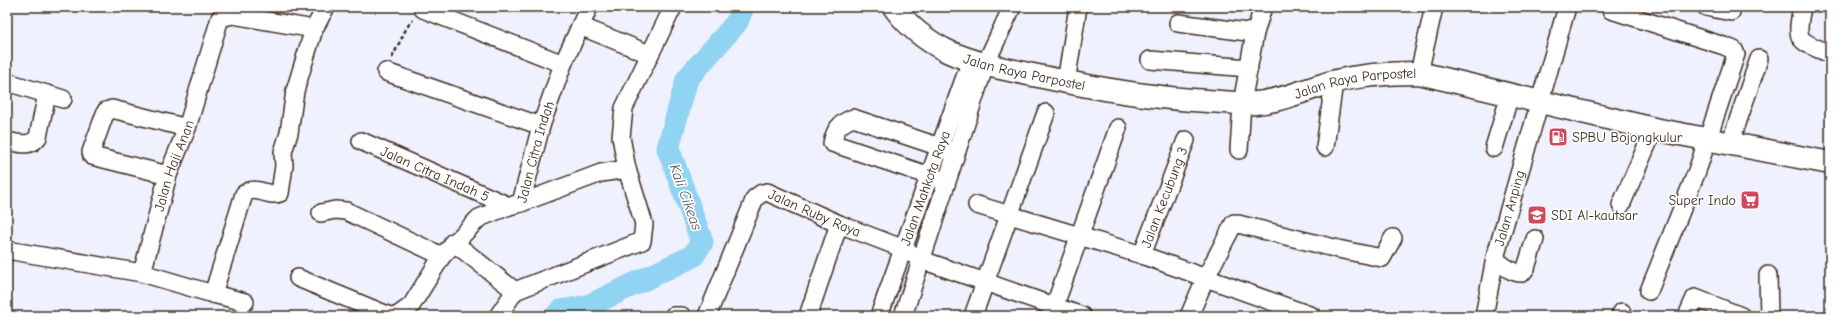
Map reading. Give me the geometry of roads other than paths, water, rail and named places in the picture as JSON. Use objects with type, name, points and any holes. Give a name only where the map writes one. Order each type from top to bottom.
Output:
[{"type":"main road","name":"Jalan Raya Parpostel","points":[[894,7],[913,28],[929,40],[947,50],[978,62],[1066,82],[1146,96],[1258,103],[1334,82],[1386,73],[1419,73],[1654,129],[1830,163]]},
{"type":"street","points":[[213,294],[244,194],[253,190],[274,194],[280,193],[284,166],[283,152],[289,133],[292,102],[314,29],[326,7]]},
{"type":"street","name":"Jalan Citra Indah","points":[[397,316],[411,306],[442,256],[479,218],[515,205],[563,64],[589,7]]},
{"type":"street","points":[[498,316],[516,291],[642,241],[644,224],[627,169],[621,137],[624,108],[673,7]]},
{"type":"street","points":[[978,62],[1012,7]]},
{"type":"street","points":[[1066,82],[1078,7]]},
{"type":"street","points":[[1239,150],[1242,103],[1255,33],[1263,7]]},
{"type":"street","points":[[1419,73],[1434,7]]},
{"type":"street","name":"Jalan Anping","points":[[1484,316],[1495,258],[1567,7]]},
{"type":"street","points":[[1706,7],[1731,12]]},
{"type":"street","points":[[1802,7],[1797,30],[1800,37],[1806,44],[1830,54]]},
{"type":"street","points":[[423,9],[563,64]]},
{"type":"street","points":[[1611,10],[1734,50],[1736,54],[1735,62],[1706,140],[1697,171],[1649,291]]},
{"type":"street","name":"Jalan Haji Anan","points":[[142,273],[168,175],[187,128],[220,18],[233,15],[314,29]]},
{"type":"street","points":[[1178,23],[1255,33]]},
{"type":"street","points":[[580,26],[649,54]]},
{"type":"street","points":[[1730,144],[1759,59]]},
{"type":"street","points":[[1150,60],[1249,68]]},
{"type":"street","name":"Jalan Mahkota Raya","points":[[879,316],[904,249],[939,146],[978,62]]},
{"type":"street","name":"Jalan Mahkota Raya","points":[[903,316],[957,153],[978,62]]},
{"type":"street","points":[[386,72],[541,126]]},
{"type":"street","points":[[7,82],[63,99]]},
{"type":"street","points":[[1325,147],[1334,82]]},
{"type":"street","points":[[7,141],[31,144],[35,141],[38,137],[46,94]]},
{"type":"street","points":[[1494,148],[1510,95]]},
{"type":"street","points":[[168,175],[92,156],[91,152],[106,111],[112,109],[187,128]]},
{"type":"street","points":[[973,316],[1046,113]]},
{"type":"street","points":[[947,182],[832,142],[835,130],[845,121],[853,118],[957,153]]},
{"type":"street","points":[[1052,311],[1118,128]]},
{"type":"street","points":[[1621,205],[1654,129]]},
{"type":"street","name":"Jalan Kecubung 3","points":[[1142,255],[1186,140]]},
{"type":"street","name":"Jalan Citra Indah 5","points":[[361,141],[515,205]]},
{"type":"street","points":[[515,205],[601,173],[627,169]]},
{"type":"street","name":"Jalan Ruby Raya","points":[[706,316],[755,198],[758,195],[767,192],[839,224],[904,249],[922,260],[985,282],[1052,311],[1082,316]]},
{"type":"street","points":[[977,205],[1142,255],[1312,316]]},
{"type":"street","points":[[321,213],[335,210],[346,212],[442,256]]},
{"type":"street","points":[[1189,316],[1206,277],[1234,223],[1338,249],[1382,258],[1393,238]]},
{"type":"street","points":[[808,316],[839,224]]},
{"type":"street","points":[[1495,258],[1501,264],[1518,273],[1522,273],[1526,268],[1535,239]]},
{"type":"street","points":[[454,242],[516,291]]},
{"type":"street","points":[[7,250],[142,273],[246,302]]},
{"type":"street","points":[[1768,275],[1769,316]]},
{"type":"street","points":[[298,278],[390,316]]},
{"type":"street","points":[[1687,316],[1695,298],[1741,316]]},
{"type":"street","points":[[673,316],[682,316]]},
{"type":"waterway","name":"Kali Cikeas","points":[[556,316],[561,311],[588,306],[693,256],[702,242],[668,148],[687,79],[737,22],[743,7]]},
{"type":"place","name":"SPBU Bojongkulur","points":[[1558,137]]},
{"type":"place","name":"Super Indo","points":[[1750,200]]},
{"type":"place","name":"SDI Al-kautsar","points":[[1537,215]]}]
